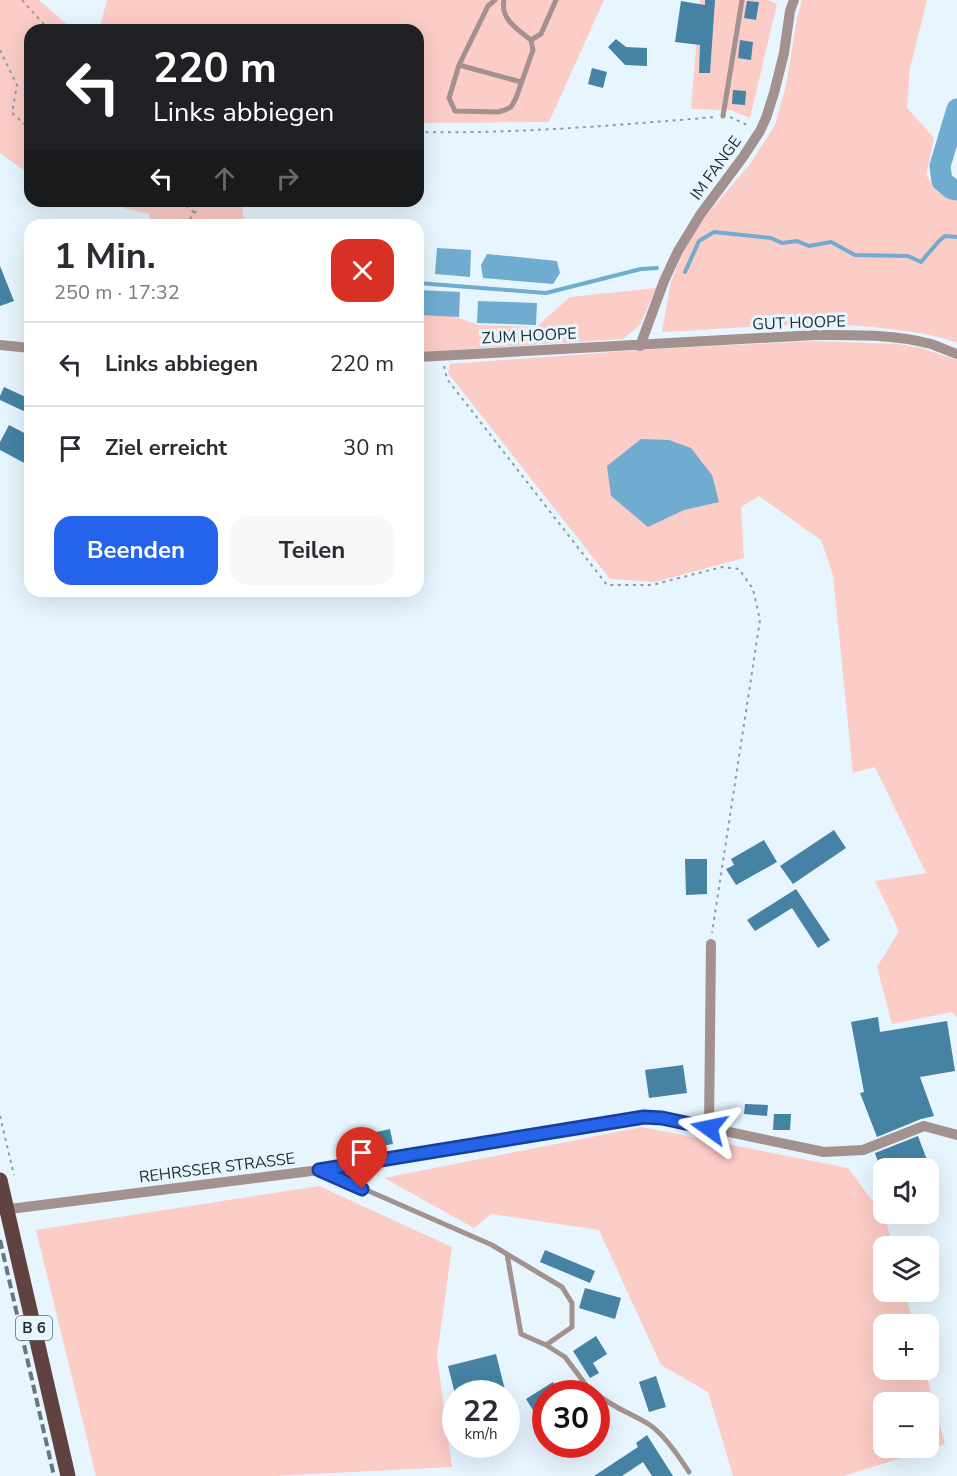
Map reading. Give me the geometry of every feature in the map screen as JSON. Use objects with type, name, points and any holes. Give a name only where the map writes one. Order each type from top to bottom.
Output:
[{"type":"main road","name":"B 6","points":[[0,1180],[3,1210],[68,1476]]},
{"type":"street","name":"IM FANGE","points":[[640,346],[664,281],[678,251],[700,215],[760,131],[774,93],[794,0]]},
{"type":"street","name":"GUT HOOPE","points":[[640,346],[815,335],[871,335],[932,345],[957,354]]},
{"type":"street","points":[[0,345],[24,347]]},
{"type":"street","name":"ZUM HOOPE","points":[[424,357],[640,346]]},
{"type":"street","points":[[709,1128],[711,944]]},
{"type":"street","name":"REHRSSER STRASSE","points":[[3,1210],[319,1170],[644,1117],[662,1118],[824,1152],[863,1150],[924,1126],[957,1135]]},
{"type":"lane","points":[[495,0],[488,6],[459,65],[449,98],[455,111],[492,112],[511,107],[533,50],[531,40],[506,19],[504,0]]},
{"type":"lane","points":[[531,40],[541,34],[556,0]]},
{"type":"lane","points":[[723,116],[741,0]]},
{"type":"lane","points":[[459,65],[521,82]]},
{"type":"lane","points":[[319,1170],[492,1245],[562,1287],[572,1303],[572,1327],[546,1345]]},
{"type":"lane","points":[[507,1254],[521,1334],[546,1345],[565,1357],[582,1380]]},
{"type":"lane","points":[[610,1403],[651,1426],[676,1453],[689,1472]]},
{"type":"path","points":[[22,0],[44,24]]},
{"type":"path","points":[[0,50],[17,85],[12,113],[24,124]]},
{"type":"path","points":[[424,132],[522,131],[723,116],[760,131]]},
{"type":"path","points":[[188,207],[195,213]]},
{"type":"path","points":[[190,219],[196,207]]},
{"type":"path","points":[[447,379],[607,585],[652,585],[722,567],[739,569],[753,589],[760,620],[711,944]]},
{"type":"shaded area","points":[[0,0],[39,0],[66,24],[24,24],[24,171],[0,153]]},
{"type":"shaded area","points":[[107,0],[604,0],[549,122],[424,123],[424,24],[101,24]]},
{"type":"shaded area","points":[[700,0],[768,0],[777,4],[750,118],[730,110],[691,109]]},
{"type":"shaded area","points":[[802,0],[927,0],[910,68],[907,108],[934,138],[926,175],[937,192],[957,196],[957,343],[917,333],[844,325],[783,325],[662,332],[671,282],[683,253],[703,219],[750,164],[775,125],[786,86]]},
{"type":"shaded area","points":[[242,207],[244,219],[150,219],[150,214],[123,208]]},
{"type":"shaded area","points":[[656,288],[640,325],[623,339],[424,352],[424,307],[479,325],[536,327],[570,297]]},
{"type":"shaded area","points":[[815,341],[898,344],[921,348],[957,360],[957,1017],[952,1012],[892,1024],[877,967],[899,931],[875,881],[926,873],[875,767],[853,773],[833,575],[821,540],[759,496],[741,507],[744,558],[655,582],[610,579],[448,373],[450,364],[640,350]]},
{"type":"shaded area","points":[[642,1127],[848,1168],[873,1202],[873,1224],[887,1224],[890,1236],[873,1236],[873,1302],[908,1302],[910,1314],[873,1314],[873,1380],[928,1380],[931,1392],[873,1392],[873,1458],[901,1458],[844,1476],[733,1476],[708,1392],[661,1365],[599,1230],[491,1214],[474,1228],[384,1178]]},
{"type":"shaded area","points":[[319,1186],[452,1247],[437,1356],[442,1393],[442,1458],[451,1458],[452,1467],[272,1476],[96,1476],[36,1230]]},
{"type":"shaded area","points":[[939,1422],[945,1444],[939,1446]]},
{"type":"water","points":[[437,248],[471,250],[470,277],[435,274]]},
{"type":"water","points":[[487,254],[557,261],[560,273],[553,284],[483,278],[481,265]]},
{"type":"water","points":[[424,290],[460,292],[459,317],[424,315]]},
{"type":"water","points":[[478,301],[537,303],[536,325],[477,323]]},
{"type":"water","points":[[641,439],[669,440],[691,448],[712,475],[719,502],[684,510],[648,527],[611,496],[607,466]]},
{"type":"building","points":[[705,0],[715,0],[710,73],[699,73],[700,45],[675,42],[681,1],[705,5]]},
{"type":"building","points":[[747,1],[759,2],[756,20],[744,18]]},
{"type":"building","points":[[616,39],[626,47],[647,48],[647,66],[625,65],[608,47]]},
{"type":"building","points":[[740,40],[753,42],[751,60],[738,58]]},
{"type":"building","points":[[592,68],[607,72],[603,88],[588,84]]},
{"type":"building","points":[[733,90],[746,91],[745,105],[732,104]]},
{"type":"building","points":[[0,266],[14,301],[0,306]]},
{"type":"building","points":[[4,387],[24,396],[24,411],[0,400]]},
{"type":"building","points":[[9,425],[24,433],[24,463],[0,450],[0,442]]},
{"type":"building","points":[[834,830],[846,848],[793,884],[780,866]]},
{"type":"building","points":[[764,840],[777,862],[736,885],[726,869],[734,865],[731,859]]},
{"type":"building","points":[[685,859],[707,859],[707,894],[686,895]]},
{"type":"building","points":[[796,889],[830,940],[818,948],[792,908],[755,931],[747,920]]},
{"type":"building","points":[[878,1017],[880,1032],[947,1021],[955,1071],[920,1077],[934,1116],[877,1137],[860,1093],[864,1092],[851,1022]]},
{"type":"building","points":[[683,1065],[687,1093],[649,1098],[645,1070]]},
{"type":"building","points":[[745,1104],[768,1105],[767,1116],[744,1114]]},
{"type":"building","points":[[774,1114],[791,1114],[790,1130],[773,1130]]},
{"type":"building","points":[[390,1129],[393,1144],[375,1147],[372,1133]]},
{"type":"building","points":[[918,1136],[926,1158],[877,1158],[875,1153]]},
{"type":"building","points":[[545,1250],[595,1271],[590,1283],[540,1262]]},
{"type":"building","points":[[585,1288],[621,1298],[615,1319],[579,1308]]},
{"type":"building","points":[[596,1336],[607,1354],[593,1363],[599,1373],[590,1378],[573,1351]]},
{"type":"building","points":[[496,1354],[502,1380],[452,1380],[448,1366]]},
{"type":"building","points":[[656,1376],[666,1407],[649,1412],[639,1382]]},
{"type":"building","points":[[532,1395],[532,1409],[526,1399]]},
{"type":"building","points":[[647,1435],[673,1476],[652,1476],[643,1462],[622,1476],[594,1476],[638,1447],[636,1443]]},
{"type":"waterway","points":[[957,109],[940,166],[942,181],[957,190]]},
{"type":"waterway","points":[[685,272],[699,241],[714,232],[771,238],[782,243],[797,241],[809,246],[831,242],[855,255],[908,256],[921,262],[945,236],[957,237]]},
{"type":"waterway","points":[[424,283],[546,293],[641,269],[657,268]]},
{"type":"railway","points":[[0,1240],[54,1476]]},
{"type":"route","points":[[362,1189],[319,1170],[644,1117],[662,1118],[709,1128]]}]
